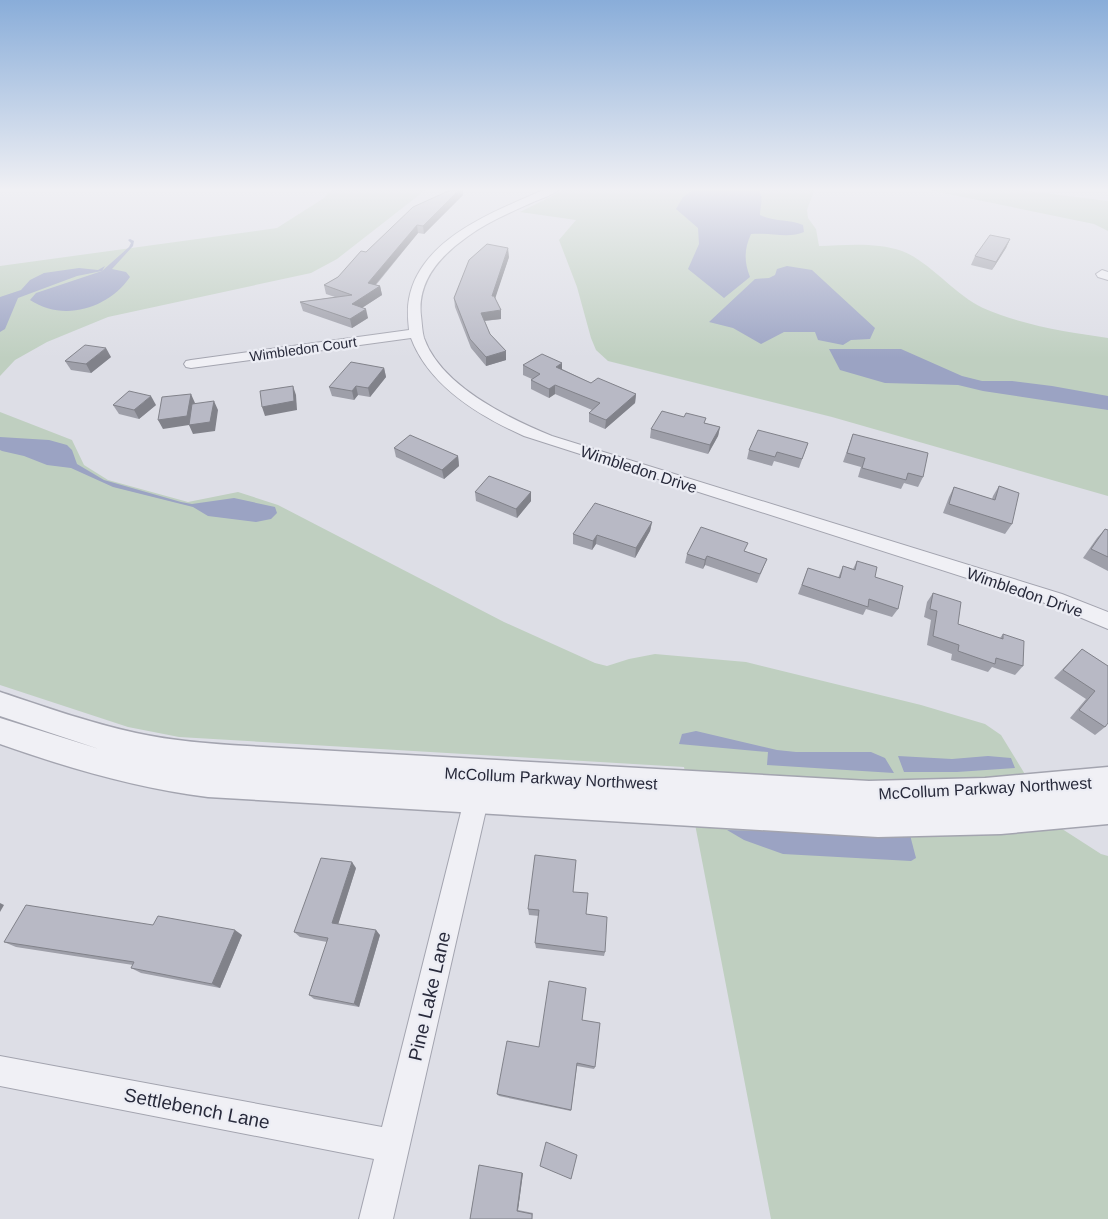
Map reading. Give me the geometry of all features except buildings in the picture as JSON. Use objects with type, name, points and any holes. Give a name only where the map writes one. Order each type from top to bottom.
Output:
[{"type":"street","name":"Wimbledon Drive","points":[[452,245],[437,256],[426,270],[418,286],[414,302],[416,333],[424,350],[437,369],[454,388],[479,407],[515,427],[546,439],[1055,599],[1108,621]]},
{"type":"street","name":"Wimbledon Court","points":[[191,364],[416,333]]},
{"type":"street","name":"McCollum Parkway Northwest","points":[[0,704],[136,746],[186,754],[480,787],[878,822],[1001,819],[1108,809]]},
{"type":"street","name":"McCollum Parkway Northwest","points":[[0,731],[76,758],[118,769],[163,778],[208,783],[869,795],[994,791],[1108,781]]},
{"type":"street","name":"Pine Lake Lane","points":[[376,1219],[480,787]]},
{"type":"street","name":"Settlebench Lane","points":[[0,1070],[394,1146]]},
{"type":"green space","points":[[154,245],[355,245],[337,259],[311,273],[108,317],[47,342],[15,360],[0,376],[0,266]]},
{"type":"green space","points":[[561,245],[871,245],[902,251],[922,262],[962,295],[983,308],[1028,323],[1108,338],[1108,496],[832,417],[608,361],[596,350],[577,287]]},
{"type":"green space","points":[[0,412],[72,440],[84,465],[108,480],[188,502],[238,492],[278,505],[504,622],[595,663],[607,666],[655,654],[746,662],[921,705],[985,724],[1001,735],[1056,825],[1101,854],[1108,856],[1108,1219],[771,1219],[684,767],[179,737],[128,727],[0,685]]},
{"type":"water","points":[[130,245],[133,245],[112,269],[126,272],[130,277],[110,297],[97,304],[84,309],[56,310],[43,307],[30,300],[36,293],[102,271]]},
{"type":"water","points":[[699,245],[747,245],[747,266],[750,277],[724,298],[688,269]]},
{"type":"water","points":[[105,266],[102,271],[77,276],[18,298],[5,329],[0,332],[0,297],[21,290],[30,280],[44,273],[79,268],[98,270]]},
{"type":"water","points":[[787,266],[812,270],[875,328],[870,339],[851,340],[843,345],[818,340],[815,332],[784,332],[761,344],[733,328],[709,322],[755,279],[769,278],[775,275],[777,269]]},
{"type":"water","points":[[829,349],[901,349],[962,376],[982,381],[1012,381],[1108,396],[1108,410],[983,391],[958,385],[885,383],[840,370]]},
{"type":"water","points":[[0,437],[49,440],[67,445],[72,450],[77,464],[104,480],[181,502],[192,504],[234,498],[275,507],[277,513],[271,519],[256,522],[208,516],[193,507],[113,487],[71,468],[47,465],[24,456],[2,451],[0,450]]},
{"type":"water","points":[[696,731],[777,750],[796,752],[871,752],[885,758],[894,773],[767,765],[768,752],[679,744],[682,734]]},
{"type":"water","points":[[898,756],[952,759],[988,756],[1011,758],[1015,768],[957,772],[904,772]]},
{"type":"water","points":[[727,830],[910,835],[916,858],[911,861],[783,854],[744,840]]}]
